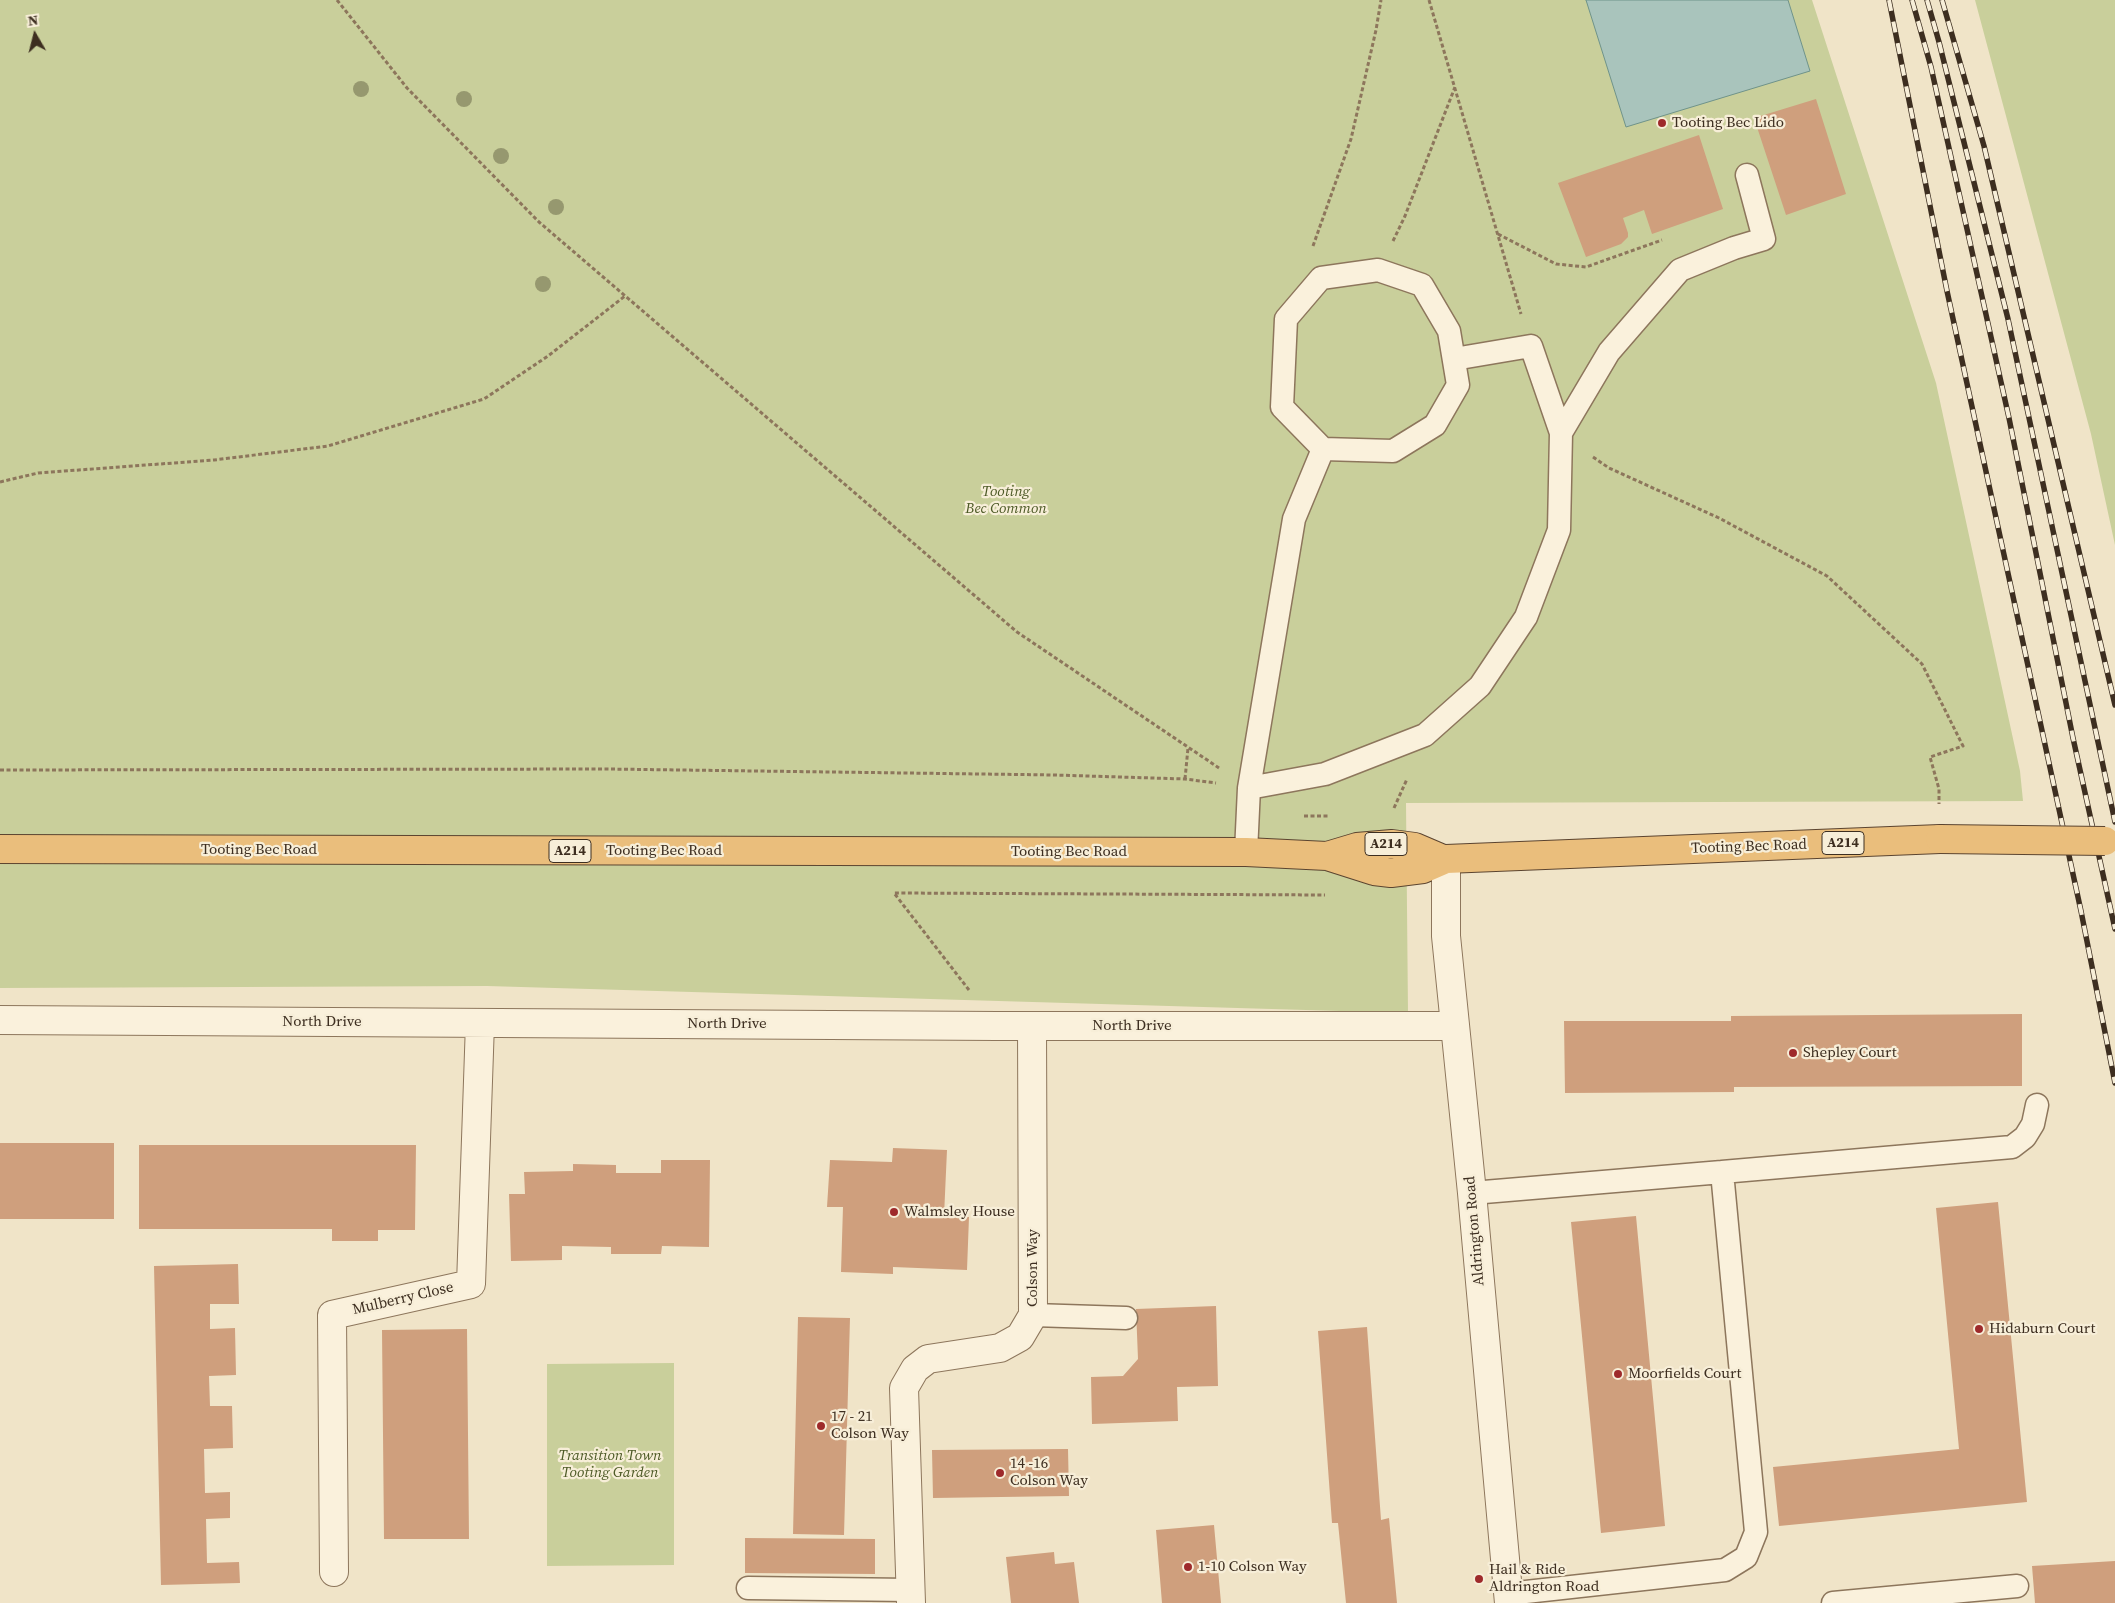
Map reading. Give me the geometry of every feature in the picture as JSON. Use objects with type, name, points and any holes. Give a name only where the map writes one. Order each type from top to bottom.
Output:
[{"type":"highway","name":"Tooting Bec Road","points":[[0,849],[1246,852],[1327,856],[1374,872],[1391,873],[1424,869],[1445,859],[1940,839],[2115,841]]},
{"type":"street","name":"Aldrington Road","points":[[1445,859],[1446,936],[1472,1193],[1508,1598]]},
{"type":"street","name":"North Drive","points":[[0,1020],[997,1026],[1454,1026]]},
{"type":"street","name":"Mulberry Close","points":[[334,1572],[332,1315],[471,1284],[480,1023]]},
{"type":"street","name":"Colson Way","points":[[911,1596],[904,1388],[915,1369],[928,1360],[1000,1348],[1020,1337],[1033,1315],[1032,1026]]},
{"type":"lane","points":[[1561,433],[1609,352],[1680,270],[1734,248],[1764,240],[1747,175]]},
{"type":"lane","points":[[1378,270],[1422,285],[1449,331],[1454,359],[1458,385],[1435,425],[1393,451],[1323,449],[1282,408],[1286,319],[1321,278],[1378,270]]},
{"type":"lane","points":[[1249,788],[1325,774],[1425,735],[1480,686],[1526,617],[1559,530],[1561,433],[1531,346],[1454,359]]},
{"type":"lane","points":[[1246,852],[1249,788],[1294,519],[1323,449]]},
{"type":"lane","points":[[1472,1193],[2012,1147],[2025,1137],[2033,1124],[2037,1105]]},
{"type":"lane","points":[[1508,1598],[1725,1570],[1746,1557],[1756,1532],[1722,1172]]},
{"type":"lane","points":[[1033,1315],[1126,1318]]},
{"type":"lane","points":[[1844,1603],[2017,1586]]},
{"type":"lane","points":[[748,1588],[911,1596]]},
{"type":"path","points":[[0,770],[607,770],[1055,775],[1185,779],[1188,748],[1016,632],[539,222],[406,88],[338,0]]},
{"type":"path","points":[[1312,247],[1351,139],[1381,0]]},
{"type":"path","points":[[1430,0],[1531,346]]},
{"type":"path","points":[[1378,270],[1405,216],[1455,87]]},
{"type":"path","points":[[1497,234],[1556,264],[1586,267],[1670,237]]},
{"type":"path","points":[[0,482],[38,473],[214,460],[328,446],[484,399],[548,356],[625,296]]},
{"type":"path","points":[[1561,433],[1609,468],[1719,518],[1828,576],[1922,664],[1963,746],[1930,757],[1939,789],[1940,811]]},
{"type":"path","points":[[1248,817],[1334,816]]},
{"type":"path","points":[[997,1026],[894,893],[1331,895]]},
{"type":"green space","name":"Tooting Bec Common","points":[[0,0],[1812,0],[1936,383],[2020,771],[2023,801],[1406,803],[1408,1013],[487,986],[0,988]]},
{"type":"green space","points":[[1975,0],[2115,0],[2115,545],[2091,434]]},
{"type":"green space","name":"Transition Town Tooting Garden","points":[[674,1363],[674,1565],[547,1566],[547,1364]]},
{"type":"water","points":[[1586,0],[1788,0],[1810,71],[1626,127]]},
{"type":"building","points":[[1816,99],[1846,194],[1786,215],[1754,118]]},
{"type":"building","points":[[1699,135],[1723,209],[1652,234],[1644,210],[1623,218],[1628,237],[1621,244],[1586,257],[1558,183]]},
{"type":"building","name":"Shepley Court","points":[[2022,1014],[2022,1086],[1734,1087],[1734,1092],[1565,1093],[1564,1021],[1731,1021],[1731,1016]]},
{"type":"building","points":[[0,1143],[114,1143],[114,1219],[0,1219]]},
{"type":"building","points":[[139,1145],[416,1145],[415,1230],[378,1230],[378,1241],[332,1241],[332,1229],[139,1229]]},
{"type":"building","name":"Walmsley House","points":[[893,1148],[947,1150],[944,1216],[969,1217],[967,1270],[893,1267],[893,1274],[841,1272],[843,1207],[827,1207],[830,1160],[892,1162]]},
{"type":"building","points":[[661,1160],[710,1160],[709,1247],[662,1246],[661,1254],[611,1254],[611,1247],[562,1246],[562,1260],[511,1261],[509,1194],[525,1194],[524,1172],[573,1171],[573,1164],[616,1165],[616,1173],[661,1173]]},
{"type":"building","name":"Hidaburn Court","points":[[1998,1202],[2027,1502],[1779,1526],[1773,1467],[1959,1449],[1936,1208]]},
{"type":"building","name":"Moorfields Court","points":[[1636,1216],[1665,1526],[1601,1533],[1571,1222]]},
{"type":"building","points":[[238,1264],[239,1304],[210,1304],[210,1329],[235,1328],[236,1375],[209,1376],[210,1406],[232,1406],[233,1448],[204,1449],[205,1493],[230,1492],[230,1518],[206,1519],[207,1563],[239,1562],[240,1583],[161,1585],[154,1266]]},
{"type":"building","points":[[1216,1306],[1218,1386],[1177,1387],[1178,1421],[1092,1424],[1091,1377],[1123,1376],[1138,1359],[1136,1309]]},
{"type":"building","name":"17 - 21 Colson Way","points":[[798,1317],[850,1318],[844,1535],[793,1534]]},
{"type":"building","points":[[1367,1327],[1381,1520],[1389,1518],[1397,1603],[1346,1603],[1338,1523],[1332,1523],[1318,1331]]},
{"type":"building","points":[[467,1329],[469,1539],[384,1539],[382,1330]]},
{"type":"building","name":"14 -16 Colson Way","points":[[1068,1449],[1069,1496],[933,1498],[932,1450]]},
{"type":"building","name":"1-10 Colson Way","points":[[1214,1525],[1221,1603],[1162,1603],[1156,1530]]},
{"type":"building","points":[[745,1538],[875,1539],[875,1574],[745,1573]]},
{"type":"building","points":[[1054,1552],[1055,1564],[1074,1562],[1079,1603],[1011,1603],[1006,1557]]},
{"type":"building","points":[[2115,1561],[2115,1603],[2035,1603],[2032,1566]]},
{"type":"railway","points":[[1889,0],[1947,291],[2081,911],[2115,1083]]},
{"type":"railway","points":[[1912,0],[1931,67],[2009,418],[2073,738],[2115,929]]},
{"type":"railway","points":[[1927,0],[2008,319],[2115,822]]},
{"type":"railway","points":[[1942,0],[1984,146],[2115,705]]},
{"type":"place","name":"Tooting Bec Lido","points":[[1662,123]]},
{"type":"place","name":"Shepley Court","points":[[1793,1053]]},
{"type":"place","name":"Walmsley House","points":[[894,1212]]},
{"type":"place","name":"Hidaburn Court","points":[[1979,1329]]},
{"type":"place","name":"Moorfields Court","points":[[1618,1374]]},
{"type":"place","name":"17 - 21 Colson Way","points":[[821,1426]]},
{"type":"place","name":"14 -16 Colson Way","points":[[1000,1473]]},
{"type":"place","name":"1-10 Colson Way","points":[[1188,1567]]},
{"type":"place","name":"Hail & Ride Aldrington Road","points":[[1479,1579]]}]
